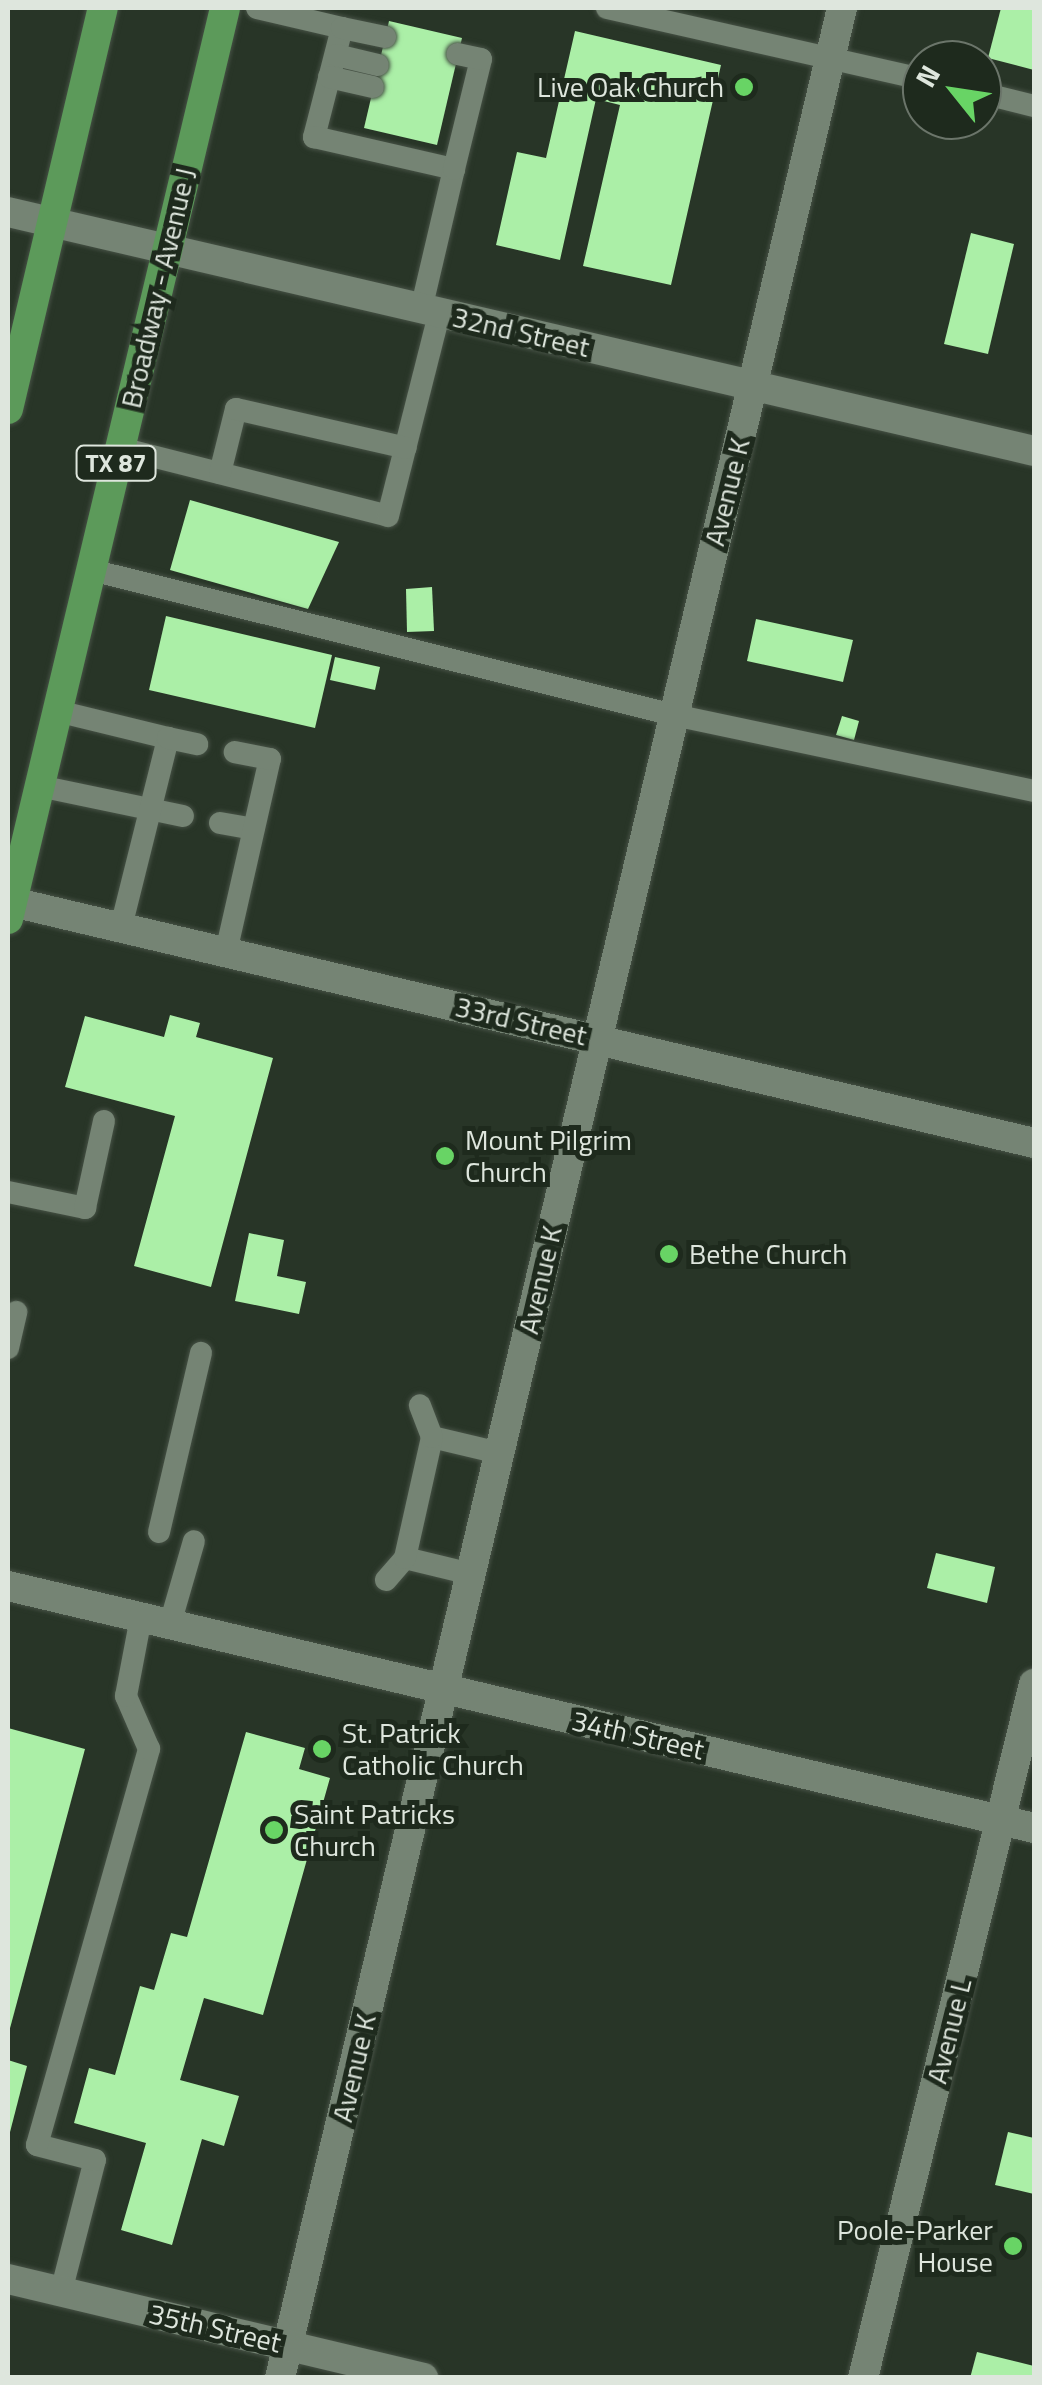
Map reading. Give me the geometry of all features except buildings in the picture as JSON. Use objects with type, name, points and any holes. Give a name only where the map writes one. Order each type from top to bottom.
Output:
[{"type":"main road","points":[[8,409],[103,8]]},
{"type":"main road","name":"Broadway - Avenue J","points":[[9,907],[224,8]]},
{"type":"street","name":"Avenue K","points":[[280,2378],[842,8]]},
{"type":"street","name":"32nd Street","points":[[8,212],[166,253],[754,384],[1034,451]]},
{"type":"street","name":"33rd Street","points":[[9,907],[226,952],[1034,1143]]},
{"type":"street","name":"34th Street","points":[[8,1586],[1034,1828]]},
{"type":"street","name":"Avenue L","points":[[864,2378],[1034,1684]]},
{"type":"street","name":"35th Street","points":[[8,2279],[423,2378]]},
{"type":"lane","points":[[258,8],[385,37]]},
{"type":"lane","points":[[607,8],[902,75]]},
{"type":"lane","points":[[342,28],[314,136],[454,170]]},
{"type":"lane","points":[[120,448],[388,516],[406,448],[430,312],[454,170],[460,96],[481,60],[458,54]]},
{"type":"lane","points":[[332,66],[376,76]]},
{"type":"lane","points":[[1002,99],[1034,106]]},
{"type":"lane","points":[[220,474],[236,410],[406,448]]},
{"type":"lane","points":[[91,570],[674,715],[1034,791]]},
{"type":"lane","points":[[58,711],[196,744]]},
{"type":"lane","points":[[121,928],[168,738]]},
{"type":"lane","points":[[226,952],[270,759],[235,752]]},
{"type":"lane","points":[[40,786],[183,816]]},
{"type":"lane","points":[[220,824],[254,829]]},
{"type":"lane","points":[[8,1192],[85,1208],[104,1122]]},
{"type":"lane","points":[[8,1348],[16,1312]]},
{"type":"lane","points":[[159,1532],[200,1353]]},
{"type":"lane","points":[[386,1580],[404,1558],[432,1437],[420,1405]]},
{"type":"lane","points":[[432,1437],[499,1453]]},
{"type":"lane","points":[[61,2292],[95,2160],[37,2146],[149,1749],[126,1696],[194,1541]]},
{"type":"lane","points":[[404,1558],[471,1574]]},
{"type":"place","name":"Live Oak Church","points":[[744,87]]},
{"type":"place","name":"Mount Pilgrim Church","points":[[445,1156]]},
{"type":"place","name":"Bethe Church","points":[[669,1254]]},
{"type":"place","name":"St. Patrick Catholic Church","points":[[322,1749]]},
{"type":"place","name":"Saint Patricks Church","points":[[274,1830]]},
{"type":"place","name":"Poole-Parker House","points":[[1013,2246]]}]
